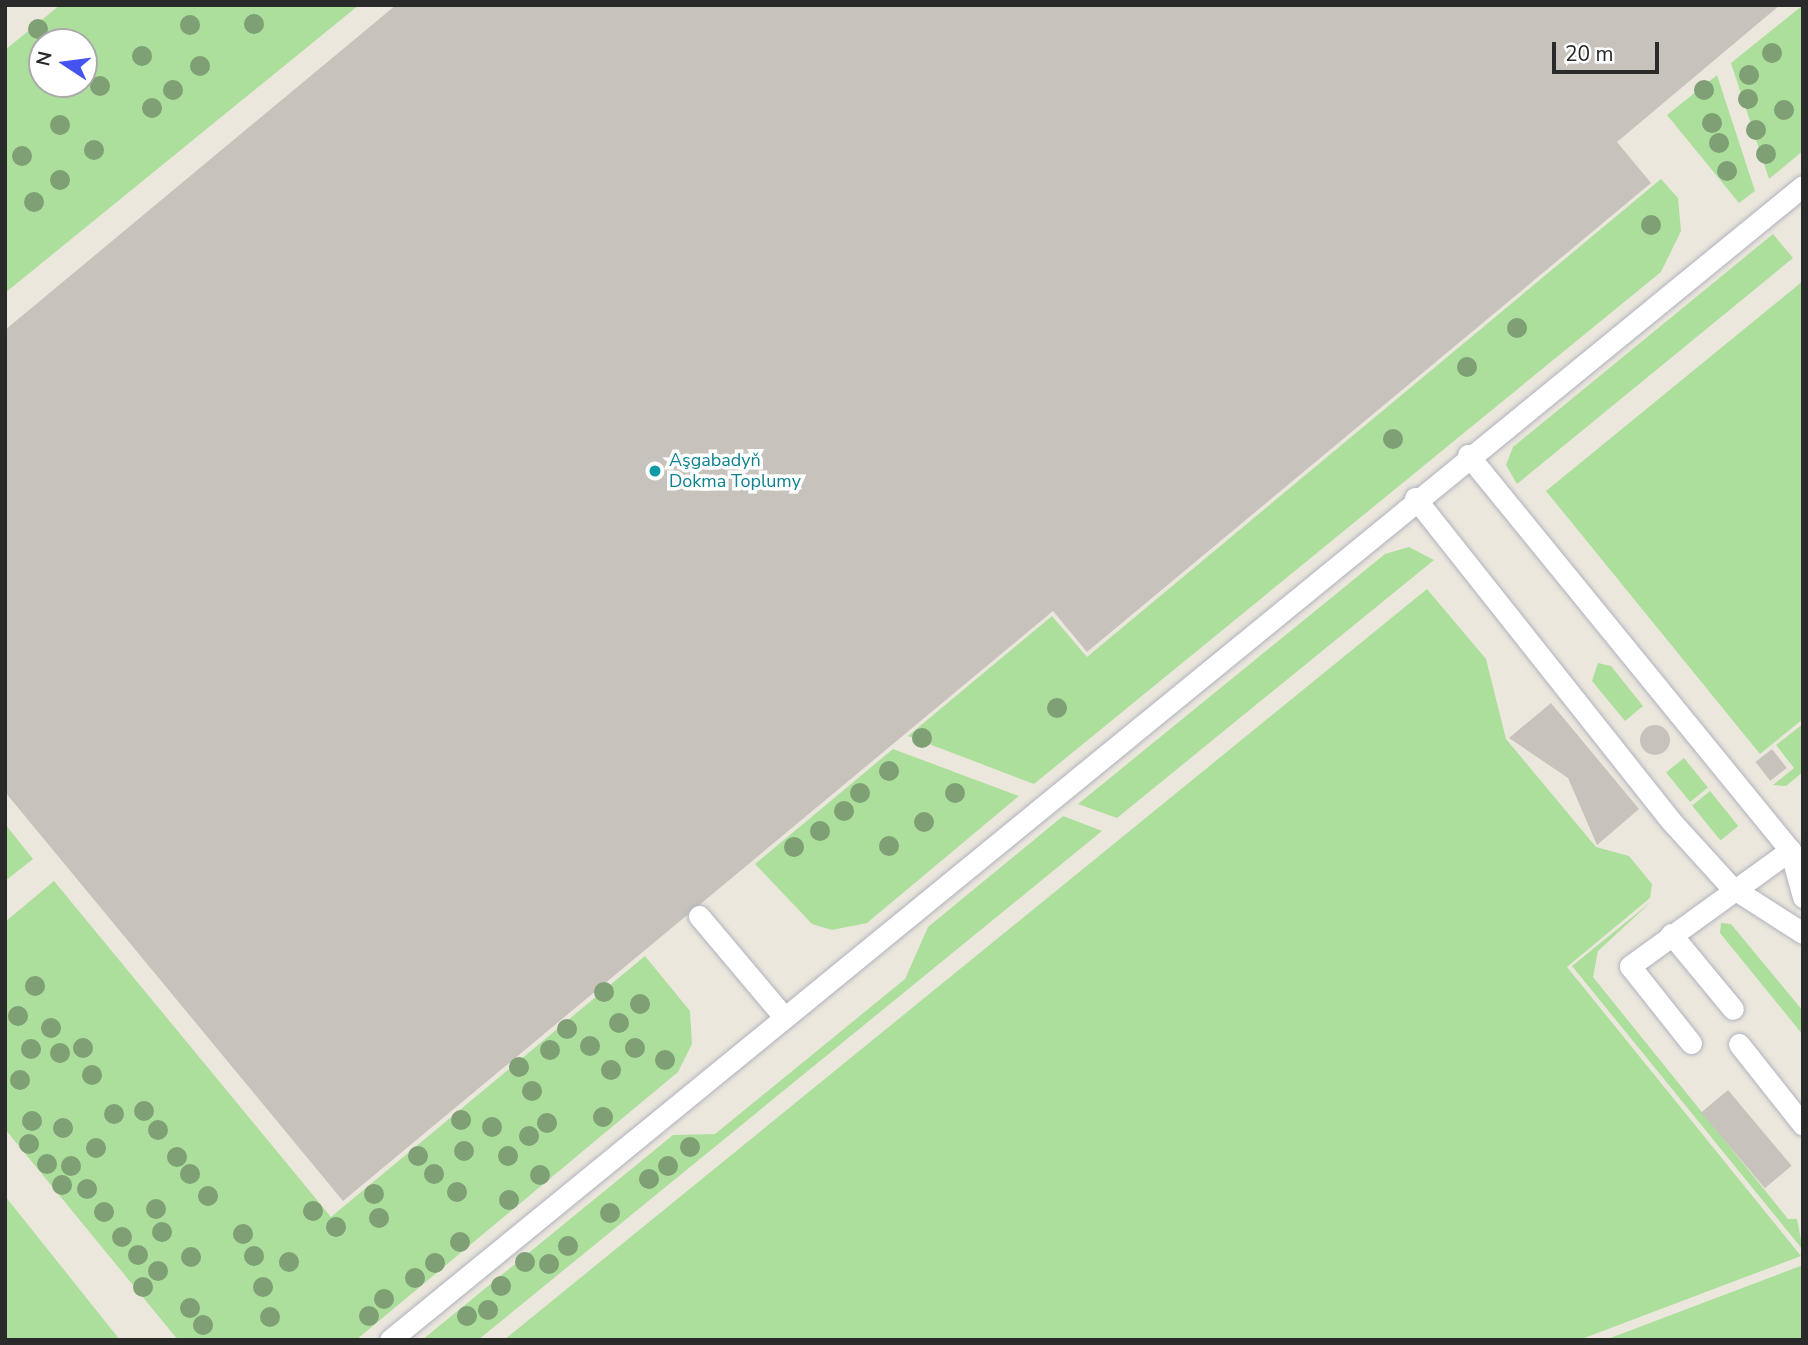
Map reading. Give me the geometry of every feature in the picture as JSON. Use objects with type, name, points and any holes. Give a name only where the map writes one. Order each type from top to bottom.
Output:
[{"type":"lane","points":[[390,1340],[1415,498],[1803,186]]},
{"type":"lane","points":[[1468,455],[1790,850],[1803,897]]},
{"type":"lane","points":[[1415,498],[1731,887],[1803,933]]},
{"type":"lane","points":[[1691,1043],[1630,968],[1731,887],[1790,850]]},
{"type":"lane","points":[[699,916],[784,1017]]},
{"type":"lane","points":[[1671,934],[1733,1009]]},
{"type":"lane","points":[[1739,1044],[1803,1125]]},
{"type":"green space","points":[[60,5],[359,5],[5,293],[5,50],[28,31],[28,98],[98,98],[98,28],[32,28]]},
{"type":"green space","points":[[1803,5],[1803,151],[1769,179],[1731,63]]},
{"type":"green space","points":[[1717,75],[1755,191],[1739,203],[1667,115]]},
{"type":"green space","points":[[1661,179],[1678,198],[1681,231],[1661,272],[1034,784],[908,736],[1052,616],[1087,657]]},
{"type":"green space","points":[[1773,234],[1793,258],[1517,484],[1506,465],[1513,447]]},
{"type":"green space","points":[[1803,281],[1803,719],[1760,754],[1546,491]]},
{"type":"green space","points":[[1409,547],[1434,560],[1117,818],[1078,804],[1385,554]]},
{"type":"green space","points":[[1427,589],[1486,659],[1506,739],[1596,847],[1629,856],[1652,884],[1650,898],[1567,967],[1801,1256],[1579,1340],[504,1340]]},
{"type":"green space","points":[[1598,663],[1611,666],[1643,706],[1625,721],[1592,681]]},
{"type":"green space","points":[[1803,724],[1803,772],[1786,786],[1773,785],[1794,768],[1776,745]]},
{"type":"green space","points":[[893,749],[1019,796],[867,923],[832,930],[812,924],[755,864]]},
{"type":"green space","points":[[1684,758],[1708,788],[1690,802],[1666,772]]},
{"type":"green space","points":[[1710,791],[1738,826],[1720,840],[1692,805]]},
{"type":"green space","points":[[1063,816],[1102,831],[478,1340],[422,1340],[673,1135],[715,1134],[905,979],[928,927]]},
{"type":"green space","points":[[5,824],[33,859],[5,881]]},
{"type":"green space","points":[[54,881],[331,1217],[645,956],[690,1011],[692,1044],[678,1072],[356,1340],[178,1340],[5,1129],[5,922]]},
{"type":"green space","points":[[1652,901],[1598,951],[1593,977],[1788,1219],[1797,1219],[1803,1250],[1572,966]]},
{"type":"green space","points":[[1721,923],[1731,924],[1803,1011],[1803,1035],[1720,933]]},
{"type":"green space","points":[[5,1196],[120,1340],[5,1340]]},
{"type":"green space","points":[[1803,1265],[1803,1340],[1605,1340]]},
{"type":"building","name":"Aşgabadyň Dokma Toplumy","points":[[396,5],[1780,5],[1617,142],[1651,183],[1087,652],[1053,611],[343,1201],[5,792],[5,330]]},
{"type":"building","points":[[1551,703],[1639,809],[1597,845],[1568,778],[1509,738]]},
{"type":"building","points":[[1655,725],[1666,729],[1670,740],[1666,751],[1655,755],[1644,751],[1640,740],[1644,729]]},
{"type":"building","points":[[1772,749],[1787,768],[1770,781],[1755,762]]},
{"type":"building","points":[[1728,1090],[1792,1166],[1765,1188],[1701,1112]]},
{"type":"place","name":"Aşgabadyň Dokma Toplumy","points":[[655,471]]}]
